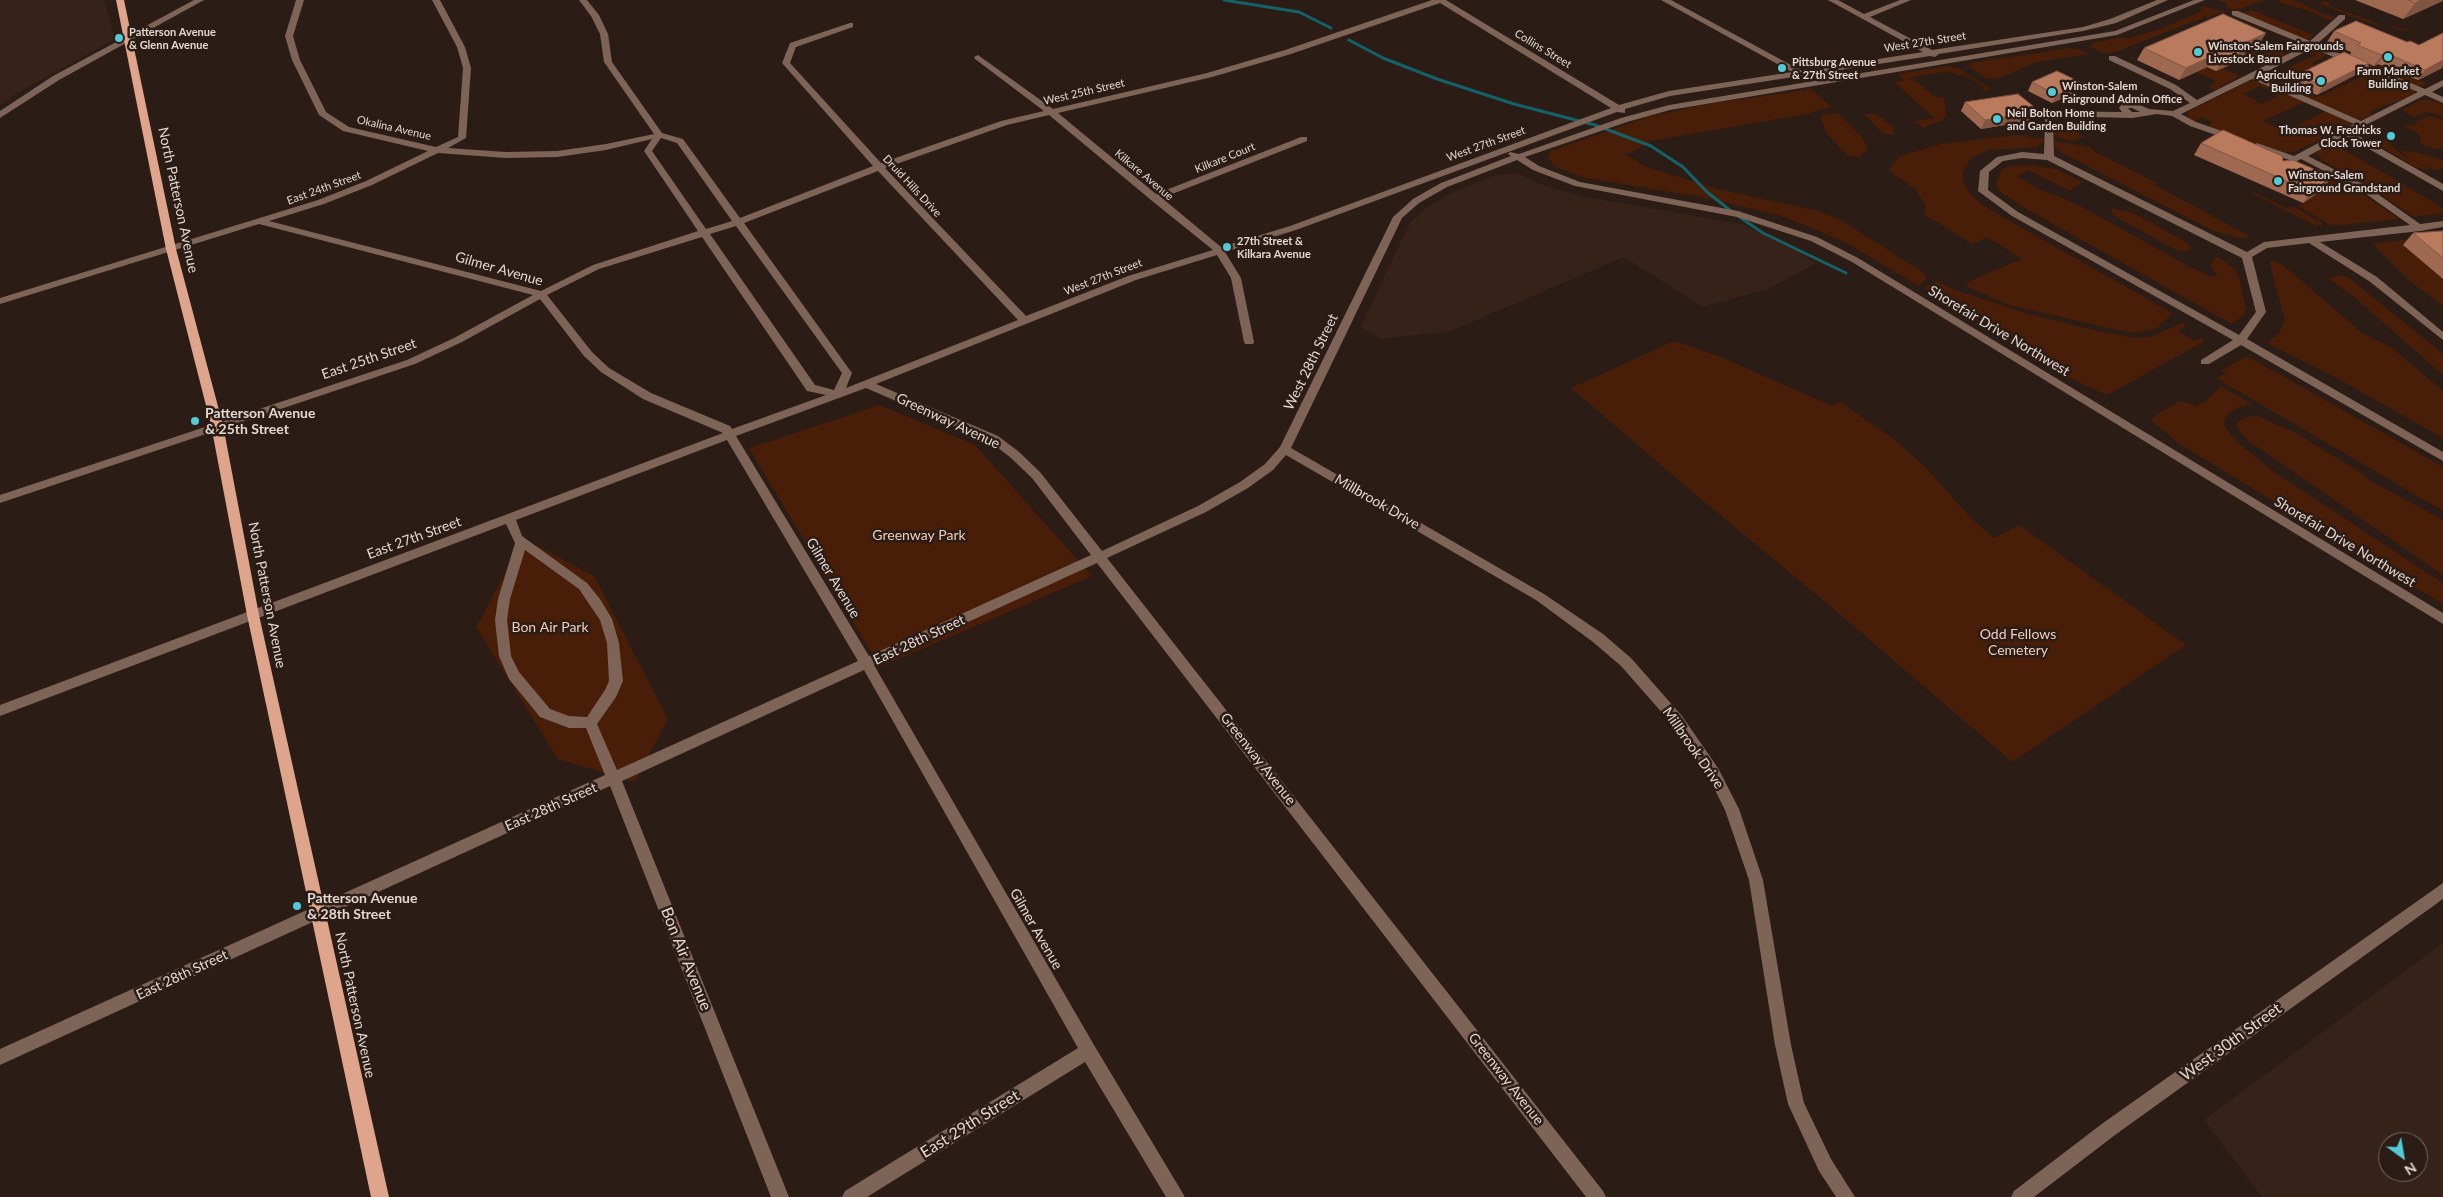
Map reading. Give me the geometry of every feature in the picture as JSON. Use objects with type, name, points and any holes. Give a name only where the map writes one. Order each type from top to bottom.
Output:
[{"type":"main road","name":"North Patterson Avenue","points":[[120,0],[171,249],[217,426],[253,614],[380,1197]]},
{"type":"street","points":[[0,115],[40,88],[200,0]]},
{"type":"street","name":"Okalina Avenue","points":[[300,0],[289,36],[296,60],[322,113],[346,129],[437,150]]},
{"type":"street","name":"East 24th Street","points":[[0,301],[261,222],[369,183],[462,138],[467,68],[461,47],[436,0]]},
{"type":"street","points":[[583,0],[595,15],[604,34],[608,62],[659,135]]},
{"type":"street","name":"Collins Street","points":[[1441,0],[1633,118]]},
{"type":"street","name":"West 25th Street","points":[[738,222],[878,167],[1004,123],[1209,75],[1279,55],[1441,0]]},
{"type":"street","points":[[1665,0],[1802,73],[1816,84]]},
{"type":"street","points":[[1832,0],[1946,61]]},
{"type":"street","points":[[1862,16],[1907,0]]},
{"type":"street","name":"West 27th Street","points":[[838,395],[1132,278],[1293,228],[1619,108],[1670,94],[1934,54],[2083,29],[2113,21],[2164,0]]},
{"type":"street","name":"West 27th Street","points":[[1518,157],[1633,118],[1669,108],[2118,33],[2201,0]]},
{"type":"street","points":[[2235,13],[2443,100]]},
{"type":"street","points":[[2174,114],[2311,45],[2342,17]]},
{"type":"street","name":"Druid Hills Drive","points":[[850,25],[793,45],[786,63],[878,167],[1026,321]]},
{"type":"street","name":"Kilkare Avenue","points":[[978,57],[1050,111],[1219,250],[1236,278],[1249,342]]},
{"type":"street","points":[[2112,58],[2173,87],[2196,103]]},
{"type":"street","points":[[2252,76],[2361,124]]},
{"type":"street","points":[[2295,160],[2443,83]]},
{"type":"street","points":[[2048,157],[2049,120],[2042,113],[2141,115],[2155,112],[2174,114],[2200,127],[2295,160],[2362,187],[2420,228]]},
{"type":"street","points":[[2346,132],[2443,188]]},
{"type":"street","points":[[437,150],[506,155],[556,154],[606,147],[659,135],[680,142],[847,373],[838,395],[811,388],[704,233],[648,151],[659,135]]},
{"type":"street","name":"Kilkare Court","points":[[1154,198],[1304,139]]},
{"type":"street","name":"Shorefair Drive Northwest","points":[[1507,150],[1554,176],[1578,184],[1738,214],[1786,228],[1838,252],[2443,619]]},
{"type":"street","points":[[2205,362],[2241,340],[2261,312],[2247,256],[2048,157],[2022,155],[2000,160],[1985,170],[1983,191],[2014,214],[2241,340],[2443,457]]},
{"type":"street","name":"West 28th Street","points":[[1101,556],[1202,509],[1244,485],[1269,467],[1285,449],[1398,217],[1416,201],[1444,185],[1518,157]]},
{"type":"street","points":[[2428,180],[2442,176]]},
{"type":"street","name":"Gilmer Avenue","points":[[261,222],[541,294],[588,354],[605,370],[647,396],[713,422],[730,434],[867,664],[1088,1051],[1176,1197]]},
{"type":"street","name":"East 25th Street","points":[[0,499],[411,362],[458,340],[541,294],[596,267],[738,222]]},
{"type":"street","points":[[2247,256],[2264,246],[2443,224]]},
{"type":"street","points":[[2311,240],[2372,278],[2443,337]]},
{"type":"street","name":"Greenway Avenue","points":[[868,384],[994,439],[1014,454],[1036,475],[1101,556],[1597,1197]]},
{"type":"street","name":"East 27th Street","points":[[0,711],[730,434],[838,395]]},
{"type":"street","name":"Millbrook Drive","points":[[1285,449],[1540,597],[1598,638],[1626,662],[1677,720],[1713,772],[1732,809],[1756,880],[1783,1045],[1796,1104],[1825,1165],[1846,1197]]},
{"type":"street","points":[[510,518],[517,539],[583,586],[606,619],[613,643],[616,681],[611,693],[590,723],[569,722],[545,713],[514,675],[505,656],[501,620],[504,599],[521,542]]},
{"type":"street","name":"East 28th Street","points":[[0,1057],[1101,556]]},
{"type":"street","name":"Bon Air Avenue","points":[[590,723],[614,778],[780,1197]]},
{"type":"street","name":"West 30th Street","points":[[2020,1197],[2109,1129],[2443,890]]},
{"type":"street","name":"East 29th Street","points":[[851,1197],[1088,1051]]},
{"type":"shaded area","points":[[0,0],[104,0],[115,39],[14,95],[0,106]]},
{"type":"shaded area","points":[[1517,173],[1545,186],[1587,197],[1741,224],[1793,249],[1816,263],[1769,289],[1703,307],[1624,257],[1451,331],[1381,339],[1361,327],[1409,224],[1426,208],[1457,190],[1496,175]]},
{"type":"shaded area","points":[[2443,943],[2443,1197],[2262,1197],[2204,1120]]},
{"type":"green space","points":[[2218,0],[2265,0],[2234,11],[2225,6],[2228,4]]},
{"type":"green space","points":[[2280,0],[2294,0],[2334,17],[2327,20],[2315,13],[2279,2]]},
{"type":"green space","points":[[2322,1],[2387,27],[2366,22],[2321,4]]},
{"type":"green space","points":[[2204,6],[2228,13],[2219,13],[2208,18],[2201,17],[2203,18],[2115,52],[2104,53],[2089,47],[2093,43],[2121,37],[2129,38],[2160,29],[2202,11],[2200,8]]},
{"type":"green space","points":[[2246,11],[2255,11],[2313,35],[2307,41],[2241,14]]},
{"type":"green space","points":[[2394,26],[2410,31],[2443,34],[2405,31],[2391,28]]},
{"type":"green space","points":[[2259,44],[2288,55],[2261,67],[2260,64],[2248,63],[2233,56]]},
{"type":"green space","points":[[2068,48],[2079,49],[2089,54],[2037,62],[1996,79],[1986,78],[1968,66],[1971,63]]},
{"type":"green space","points":[[2318,51],[2325,53],[2325,56],[2312,63],[2315,67],[2288,88],[2276,85],[2284,80],[2280,78],[2275,81],[2274,78],[2263,73],[2273,69],[2278,72],[2316,55],[2310,52]]},
{"type":"green space","points":[[2377,63],[2428,83],[2418,87],[2369,67]]},
{"type":"green space","points":[[1949,66],[1958,68],[1990,88],[1986,91],[1980,90],[1985,87],[1964,74],[1958,76],[1950,71],[1911,77],[1934,96],[1944,98],[1946,115],[1943,120],[1923,128],[1915,121],[1934,118],[1894,82],[1904,81],[1898,74]]},
{"type":"green space","points":[[2207,67],[2216,71],[2223,68],[2239,76],[2214,91],[2208,87],[2215,83],[2214,80],[2196,72]]},
{"type":"green space","points":[[2364,69],[2413,89],[2416,94],[2371,111],[2372,115],[2361,120],[2304,97],[2309,94],[2315,97],[2323,95],[2359,78],[2349,74]]},
{"type":"green space","points":[[2249,81],[2256,81],[2271,87],[2266,89],[2259,86],[2243,94],[2262,104],[2278,96],[2271,91],[2276,89],[2305,102],[2263,121],[2284,131],[2327,111],[2351,122],[2351,125],[2293,152],[2284,152],[2207,127],[2213,122],[2202,117],[2195,121],[2206,126],[2191,120],[2188,117],[2188,112]]},
{"type":"green space","points":[[1812,89],[1831,107],[1807,114],[1651,141],[1626,155],[1647,167],[1718,189],[1819,211],[1841,220],[1924,273],[1927,278],[1919,286],[1843,241],[1779,215],[1706,198],[1586,178],[1555,167],[1548,158],[1551,151],[1648,117],[1708,104]]},
{"type":"green space","points":[[2422,100],[2430,100],[2443,105],[2443,116],[2426,112],[2414,117],[2401,110]]},
{"type":"green space","points":[[1839,114],[1860,135],[1867,146],[1867,150],[1859,157],[1848,156],[1826,133],[1820,116]]},
{"type":"green space","points":[[1864,114],[1877,114],[1893,127],[1894,135],[1883,134]]},
{"type":"green space","points":[[2429,116],[2443,120],[2443,148],[2436,149],[2420,144],[2421,138],[2416,132],[2403,126],[2414,125],[2417,121]]},
{"type":"green space","points":[[2064,127],[2084,137],[2071,141],[2054,136],[2054,128]]},
{"type":"green space","points":[[2016,135],[2044,139],[2044,141],[2037,147],[1989,150],[1971,158],[1963,172],[1963,181],[1969,192],[1980,203],[1994,212],[2172,313],[2157,328],[2134,333],[2117,330],[2009,305],[1965,286],[1974,279],[2022,259],[1987,237],[1972,244],[1924,214],[1926,207],[1916,190],[1889,171],[1894,162],[1901,156],[1941,144]]},
{"type":"green space","points":[[2371,140],[2385,140],[2403,156],[2433,170],[2417,168]]},
{"type":"green space","points":[[2053,141],[2090,147],[2095,152],[2157,183],[2155,185],[2251,237],[2239,238],[2214,231],[2060,152]]},
{"type":"green space","points":[[2325,147],[2343,149],[2443,208],[2443,213],[2414,217],[2373,189],[2322,160],[2316,152]]},
{"type":"green space","points":[[2400,151],[2416,152],[2443,160],[2443,168],[2435,170],[2410,159]]},
{"type":"green space","points":[[2033,165],[2055,169],[2083,182],[2070,191],[2029,170],[2017,176],[2044,192],[2080,206],[2188,266],[2210,276],[2218,276],[2211,267],[2213,259],[2217,257],[2224,261],[2232,267],[2239,277],[2246,309],[2244,315],[2232,324],[2021,206],[1998,190],[1996,183],[2002,169],[2012,166]]},
{"type":"green space","points":[[2313,169],[2319,169],[2341,180],[2400,219],[2332,226],[2298,206],[2303,203]]},
{"type":"green space","points":[[2253,192],[2288,209],[2292,206],[2324,225],[2316,226],[2251,193]]},
{"type":"green space","points":[[2111,208],[2133,213],[2186,242],[2192,250],[2181,252],[2167,245],[2120,219],[2112,213]]},
{"type":"green space","points":[[2420,238],[2404,246],[2443,279],[2443,306],[2410,281],[2373,244]]},
{"type":"green space","points":[[2271,261],[2282,264],[2362,333],[2391,347],[2443,391],[2443,438],[2331,375],[2267,343],[2279,333],[2285,321],[2270,265]]},
{"type":"green space","points":[[2347,276],[2443,354],[2443,375],[2354,297],[2328,278]]},
{"type":"green space","points":[[1938,281],[1952,289],[2032,315],[2102,332],[2137,338],[2150,337],[2182,323],[2187,325],[2178,331],[2195,341],[2200,338],[2205,341],[2107,395],[2066,376],[1923,288]]},
{"type":"green space","name":"Odd Fellows Cemetery","points":[[1674,341],[1721,357],[1832,406],[1840,402],[1894,439],[1925,467],[1972,519],[1994,538],[2019,525],[2186,645],[2012,762],[1571,388]]},
{"type":"green space","points":[[2247,356],[2443,467],[2443,511],[2216,378],[2226,374],[2221,371]]},
{"type":"green space","points":[[2221,386],[2253,405],[2241,406],[2229,413],[2225,419],[2224,425],[2237,442],[2277,474],[2443,583],[2443,604],[2178,443],[2150,419],[2180,401],[2197,406],[2207,400]]},
{"type":"green space","name":"Greenway Park","points":[[880,405],[975,445],[1092,576],[880,667],[749,448]]},
{"type":"green space","points":[[2258,416],[2296,433],[2363,474],[2369,480],[2443,520],[2443,575],[2246,439],[2237,427],[2238,422],[2246,417]]},
{"type":"green space","name":"Bon Air Park","points":[[524,539],[594,576],[668,719],[635,782],[558,759],[476,627]]},
{"type":"building","points":[[2408,0],[2421,0],[2415,3]]},
{"type":"building","name":"Winston-Salem Fairgrounds Livestock Barn","points":[[2223,14],[2266,33],[2240,45],[2248,49],[2223,60],[2214,55],[2186,68],[2144,48]]},
{"type":"building","points":[[2356,21],[2419,45],[2443,33],[2443,60],[2425,70],[2386,53],[2382,55],[2357,45],[2361,43],[2334,31]]},
{"type":"building","points":[[2344,52],[2369,63],[2323,86],[2297,75]]},
{"type":"building","points":[[2057,71],[2082,83],[2057,95],[2032,82]]},
{"type":"building","points":[[2018,94],[2033,106],[2026,107],[2033,113],[1985,120],[1965,102]]},
{"type":"building","points":[[2223,130],[2282,156],[2283,161],[2293,160],[2332,177],[2311,192],[2201,143]]},
{"type":"building","points":[[2443,231],[2443,258],[2413,233]]},
{"type":"waterway","points":[[1224,0],[1299,12],[1331,28]]},
{"type":"waterway","points":[[1349,40],[1383,58],[1437,79],[1514,104],[1595,125],[1651,146],[1683,167],[1707,192],[1731,211]]},
{"type":"waterway","points":[[1738,216],[1763,233],[1846,273]]},
{"type":"place","name":"Patterson Avenue & Glenn Avenue","points":[[119,38]]},
{"type":"place","name":"Winston-Salem Fairgrounds Livestock Barn","points":[[2198,52]]},
{"type":"place","name":"Farm Market Building","points":[[2388,57]]},
{"type":"place","name":"Pittsburg Avenue & 27th Street","points":[[1782,68]]},
{"type":"place","name":"Agriculture Building","points":[[2321,81]]},
{"type":"place","name":"Winston-Salem Fairground Admin Office","points":[[2052,92]]},
{"type":"place","name":"Neil Bolton Home and Garden Building","points":[[1997,119]]},
{"type":"place","name":"Thomas W. Fredricks Clock Tower","points":[[2391,136]]},
{"type":"place","name":"Winston-Salem Fairground Grandstand","points":[[2278,181]]},
{"type":"place","name":"27th Street & Kilkara Avenue","points":[[1227,247]]},
{"type":"place","name":"Patterson Avenue & 25th Street","points":[[195,421]]},
{"type":"place","name":"Patterson Avenue & 28th Street","points":[[297,906]]}]
